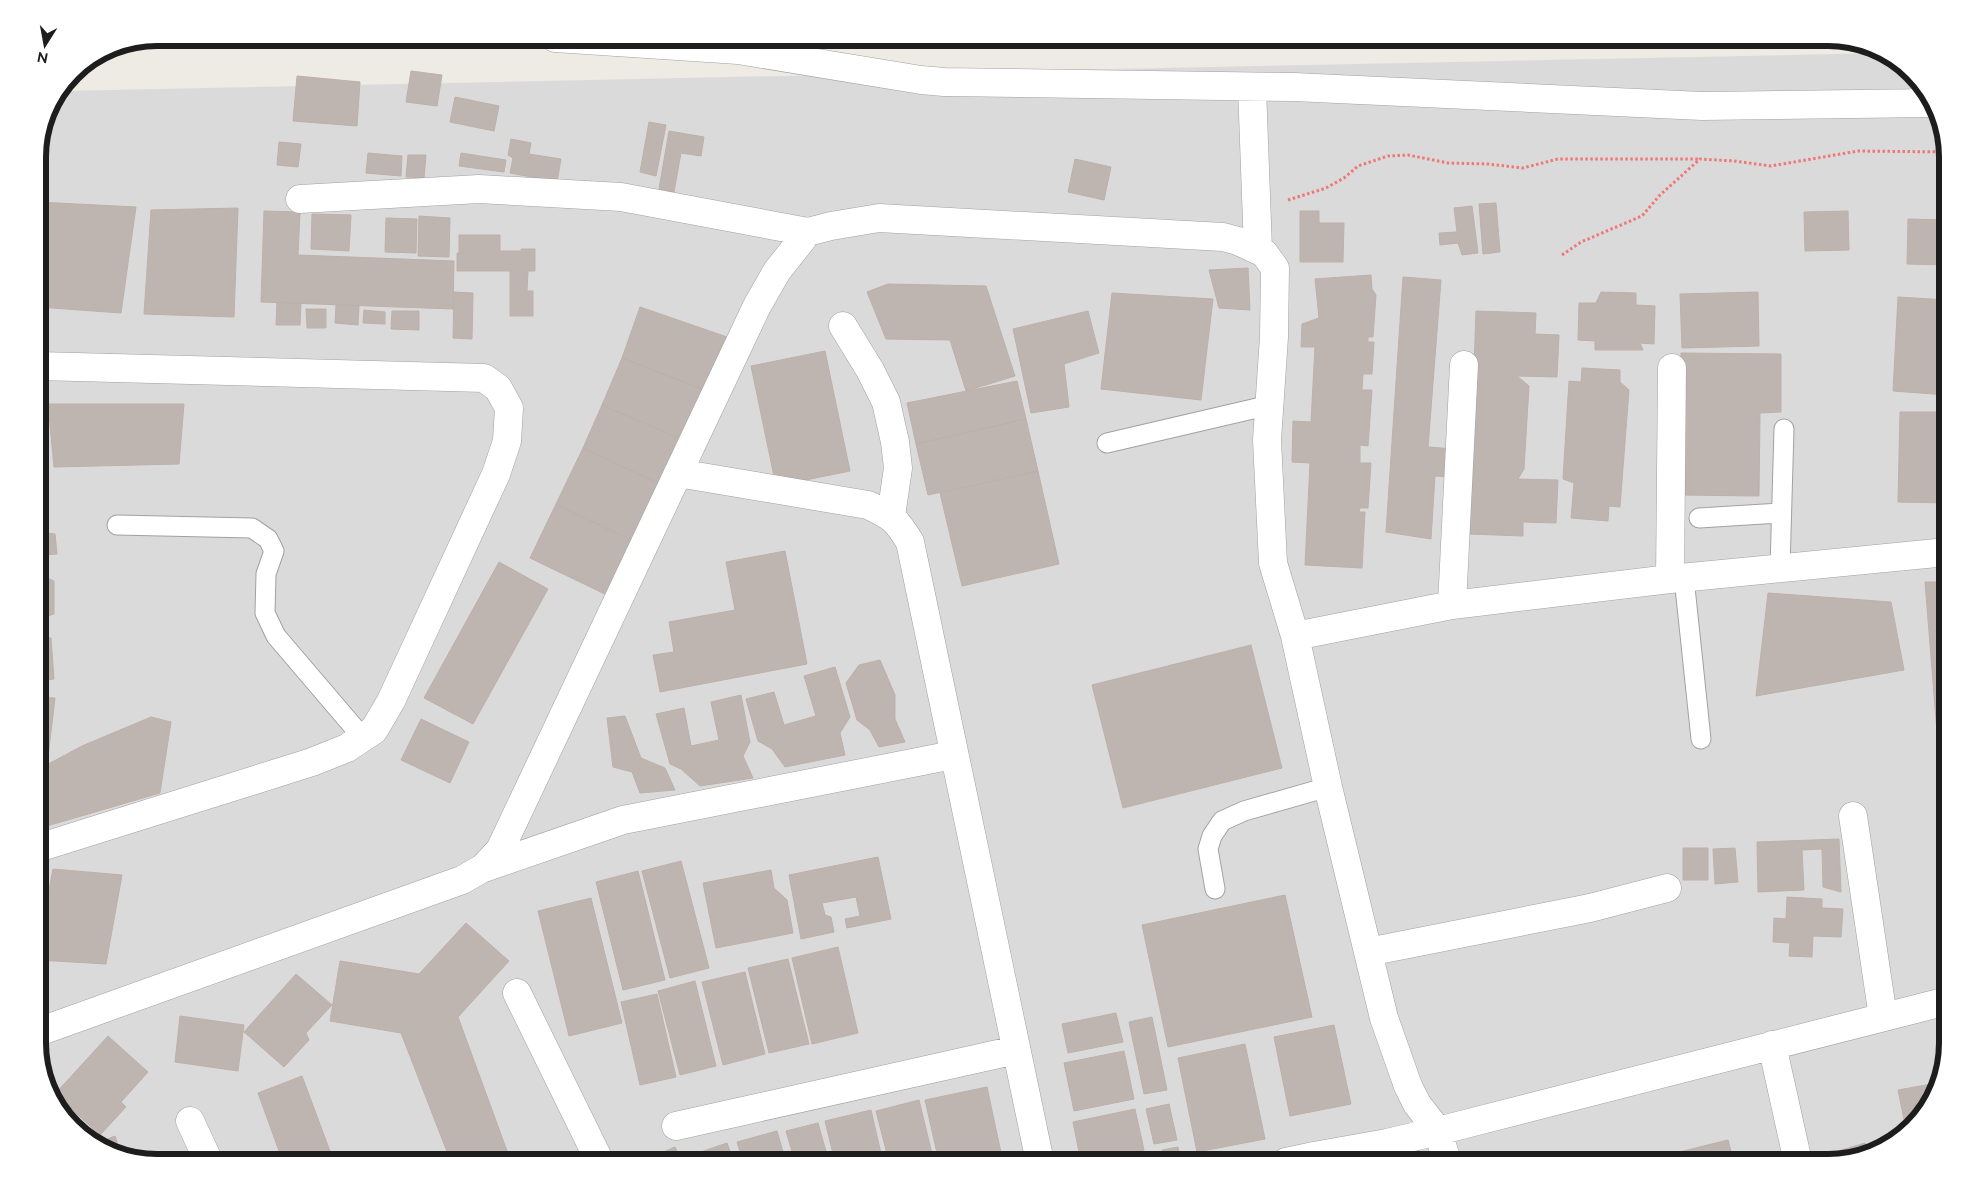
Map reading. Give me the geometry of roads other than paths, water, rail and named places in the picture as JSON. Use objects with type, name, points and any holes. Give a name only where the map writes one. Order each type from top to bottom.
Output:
[{"type":"street","points":[[677,46],[738,50],[921,80],[944,82],[1252,87],[1702,106],[1924,103]]},
{"type":"street","points":[[1252,87],[1258,250]]},
{"type":"street","points":[[300,199],[479,189],[621,197],[808,232],[879,218],[1223,237],[1264,253],[1275,268],[1274,337],[1268,440],[1272,563],[1295,636],[1328,787],[1384,1018],[1408,1086],[1417,1104],[1438,1131],[1445,1154]]},
{"type":"street","points":[[483,868],[500,850],[757,306],[777,271],[808,232]]},
{"type":"street","points":[[843,326],[870,370],[886,402],[895,442],[898,468],[891,516]]},
{"type":"street","points":[[1452,605],[1464,365]]},
{"type":"street","points":[[46,366],[484,378],[498,388],[509,408],[507,441],[496,474],[391,701],[374,730],[347,748],[312,762],[46,845]]},
{"type":"street","points":[[1672,368],[1677,578]]},
{"type":"street","points":[[678,473],[868,505],[891,516],[910,542],[953,755],[1038,1154]]},
{"type":"street","points":[[1295,636],[1452,605],[1677,578],[1939,553]]},
{"type":"street","points":[[46,1029],[462,880],[483,868],[623,820],[953,755]]},
{"type":"street","points":[[1853,816],[1883,1017]]},
{"type":"street","points":[[1368,952],[1581,910],[1667,888]]},
{"type":"street","points":[[517,993],[596,1154]]},
{"type":"street","points":[[1364,1154],[1389,1153],[1438,1131],[1939,1003]]},
{"type":"street","points":[[1772,1045],[1796,1154]]},
{"type":"street","points":[[676,1126],[1016,1050]]},
{"type":"street","points":[[190,1121],[204,1154]]},
{"type":"lane","points":[[1107,443],[1270,405]]},
{"type":"lane","points":[[1780,568],[1784,429]]},
{"type":"lane","points":[[1699,518],[1782,513]]},
{"type":"lane","points":[[117,525],[252,528],[268,539],[274,551],[266,574],[265,613],[276,636],[363,738]]},
{"type":"lane","points":[[1677,578],[1700,739]]},
{"type":"lane","points":[[1214,889],[1208,849],[1212,836],[1222,821],[1244,811],[1328,787]]}]
